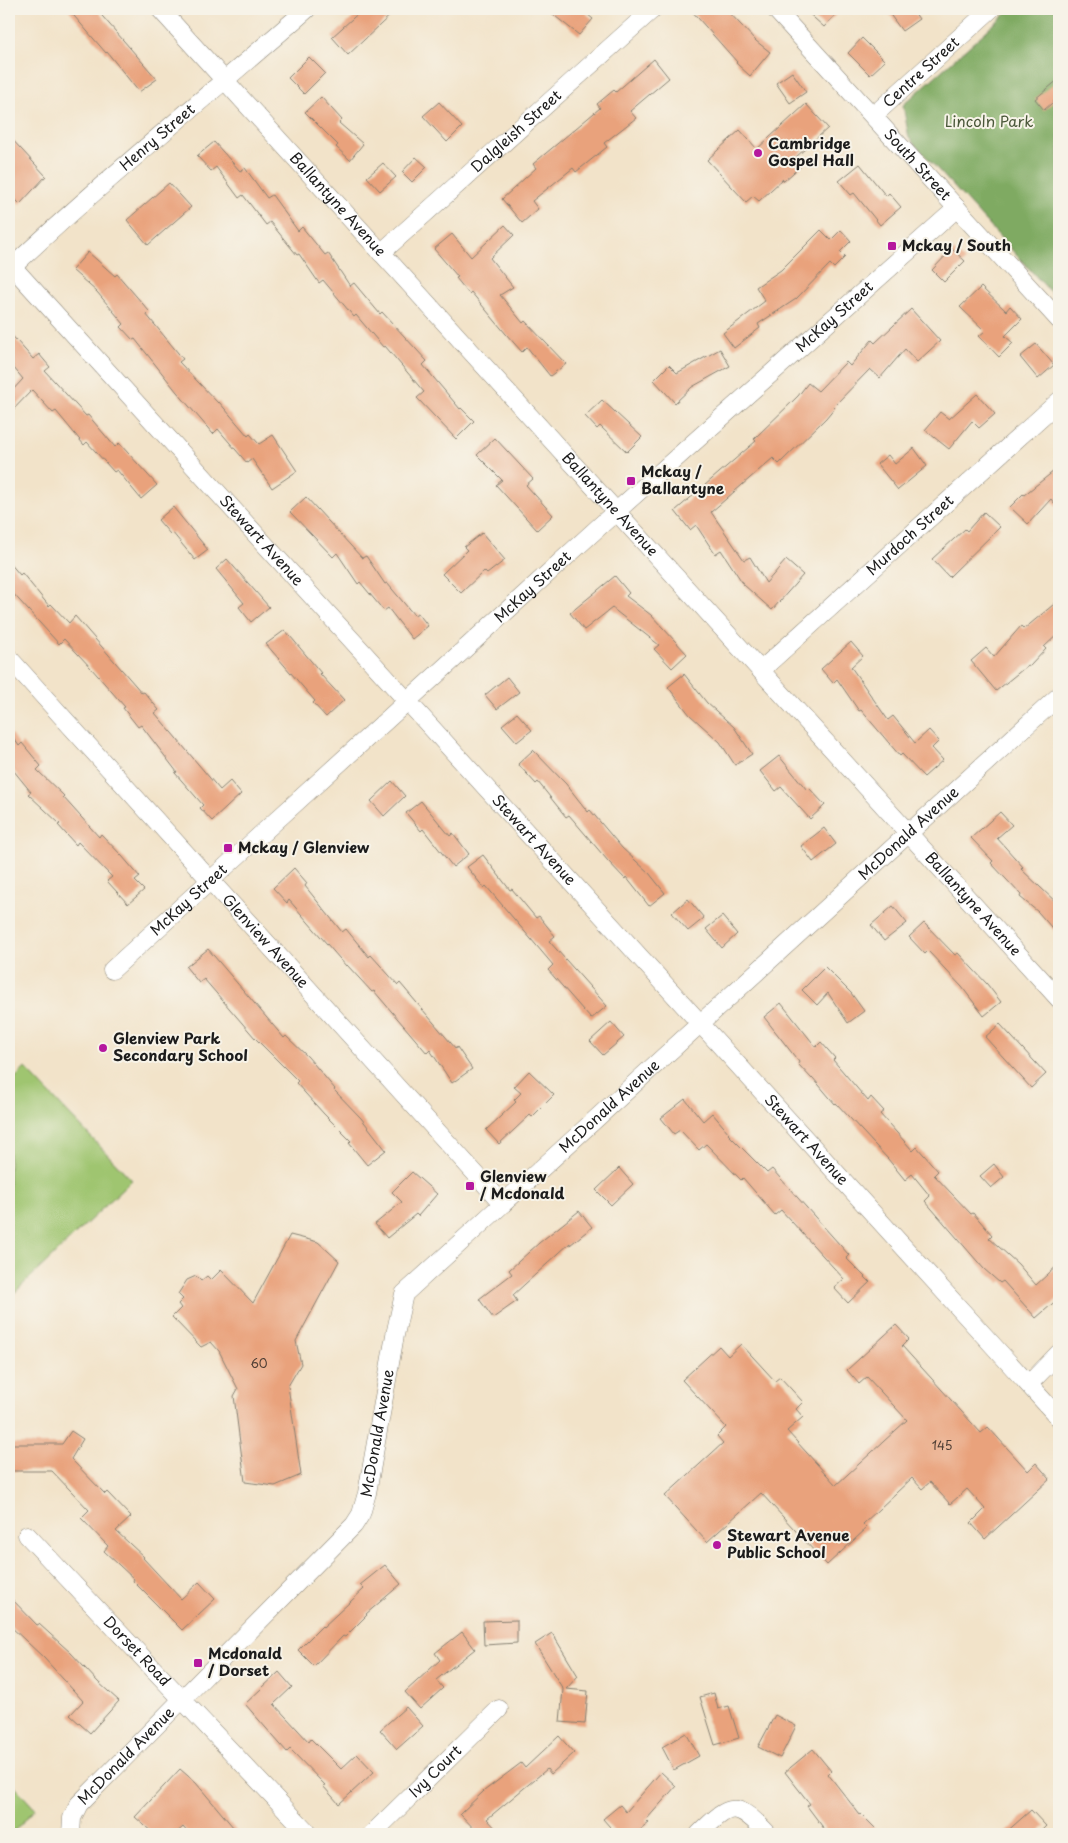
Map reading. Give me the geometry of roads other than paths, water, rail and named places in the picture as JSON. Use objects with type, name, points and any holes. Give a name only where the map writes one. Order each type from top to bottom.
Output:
[{"type":"street","name":"Ballantyne Avenue","points":[[160,9],[1059,998]]},
{"type":"street","name":"Henry Street","points":[[10,266],[307,9]]},
{"type":"street","name":"Dalgleish Street","points":[[381,253],[653,9]]},
{"type":"street","name":"South Street","points":[[775,9],[1059,320]]},
{"type":"street","name":"Centre Street","points":[[873,116],[991,9]]},
{"type":"street","name":"McKay Street","points":[[112,970],[617,511],[957,208]]},
{"type":"street","name":"Stewart Avenue","points":[[10,266],[1059,1418]]},
{"type":"street","name":"Murdoch Street","points":[[761,670],[1059,401]]},
{"type":"street","name":"Glenview Avenue","points":[[9,658],[502,1203]]},
{"type":"street","name":"McDonald Avenue","points":[[71,1834],[72,1818],[78,1804],[354,1525],[367,1493],[404,1294],[1059,696]]},
{"type":"street","points":[[1029,1384],[1059,1353]]},
{"type":"street","name":"Dorset Road","points":[[27,1535],[308,1834]]},
{"type":"street","name":"Ivy Court","points":[[372,1834],[498,1709]]},
{"type":"street","points":[[699,1834],[719,1815],[728,1810],[738,1809],[748,1814],[768,1834]]},
{"type":"place","name":"Cambridge Gospel Hall","points":[[758,153]]},
{"type":"place","name":"Mckay / South","points":[[892,246]]},
{"type":"place","name":"Mckay / Ballantyne","points":[[631,481]]},
{"type":"place","name":"Mckay / Glenview","points":[[228,848]]},
{"type":"place","name":"Glenview Park Secondary School","points":[[103,1048]]},
{"type":"place","name":"Glenview / Mcdonald","points":[[470,1186]]},
{"type":"place","name":"Stewart Avenue Public School","points":[[717,1545]]},
{"type":"place","name":"Mcdonald / Dorset","points":[[198,1663]]},
{"type":"park label","name":"Lincoln Park","points":[[989,122]]}]
